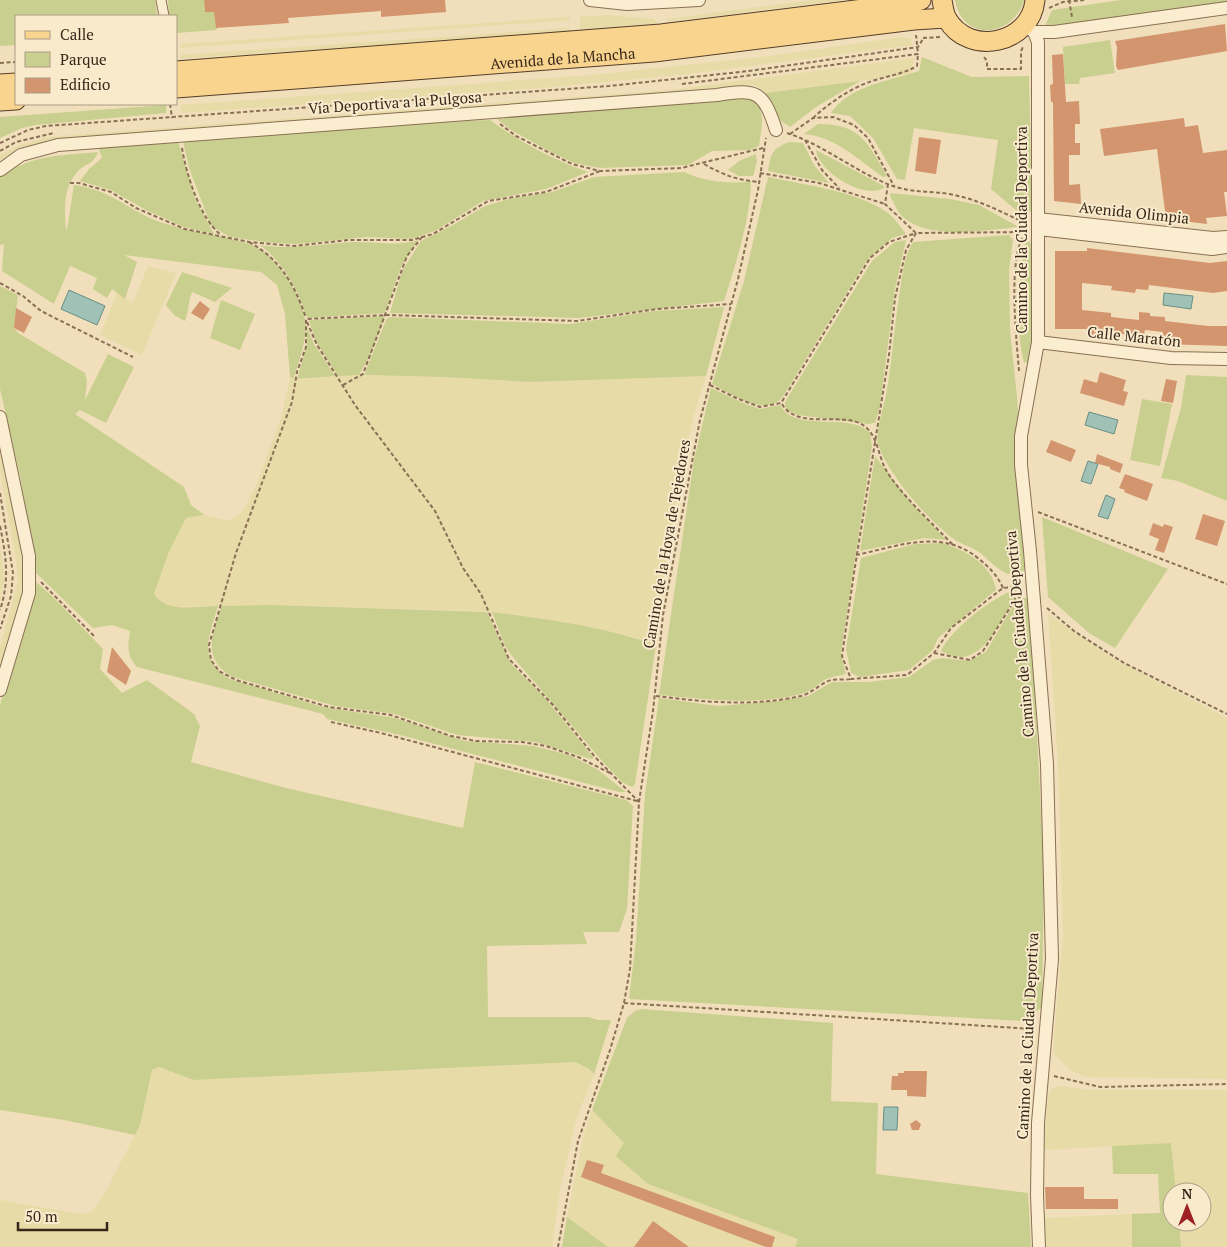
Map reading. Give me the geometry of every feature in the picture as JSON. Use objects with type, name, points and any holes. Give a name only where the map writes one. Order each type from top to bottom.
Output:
[{"type":"main road","name":"Avenida de la Mancha","points":[[178,71],[661,34],[912,3],[921,0]]},
{"type":"main road","points":[[942,0],[946,18],[958,32],[975,41],[993,42],[1029,29],[1048,2]]},
{"type":"main road","name":"Avenida de la Mancha","points":[[178,88],[654,52],[914,20],[946,18]]},
{"type":"main road","points":[[0,84],[15,83]]},
{"type":"main road","points":[[0,101],[15,100]]},
{"type":"street","points":[[162,0],[164,15]]},
{"type":"street","points":[[590,0],[627,4],[700,0]]},
{"type":"street","points":[[1029,29],[1054,32],[1227,8]]},
{"type":"street","name":"Camino de la Ciudad Deportiva","points":[[1029,29],[1038,42],[1038,342],[1021,436],[1024,506],[1047,764],[1052,959],[1038,1123],[1037,1195],[1039,1247]]},
{"type":"street","name":"Vía Deportiva a la Pulgosa","points":[[0,170],[21,155],[58,145],[717,95],[744,91],[753,92],[759,96],[776,130]]},
{"type":"street","name":"Avenida Olimpia","points":[[1038,224],[1213,238],[1227,237]]},
{"type":"street","name":"Avenida Olimpia","points":[[1038,224],[1212,249],[1227,247]]},
{"type":"street","name":"Calle Maratón","points":[[1038,342],[1170,358],[1227,360]]},
{"type":"street","points":[[0,417],[29,556],[30,573],[29,594],[0,690]]},
{"type":"path","points":[[1069,0],[1072,17]]},
{"type":"path","points":[[790,134],[854,88],[907,72],[917,66],[918,47],[914,20]]},
{"type":"path","points":[[0,143],[28,130],[46,126],[609,86],[749,71],[918,47],[923,39]]},
{"type":"path","points":[[676,85],[918,54]]},
{"type":"path","points":[[0,62],[15,62]]},
{"type":"path","points":[[170,105],[172,118]]},
{"type":"path","points":[[485,112],[516,136],[572,164],[600,171],[681,168],[704,164],[763,148]]},
{"type":"path","points":[[813,118],[833,117],[854,124],[876,150],[894,186]]},
{"type":"path","points":[[776,130],[805,140],[888,184],[916,193],[953,194],[1038,224]]},
{"type":"path","name":"Camino de la Hoya de Tejedores","points":[[558,1247],[578,1141],[610,1050],[624,1003],[630,969],[639,802],[655,696],[663,615],[700,420],[731,304],[759,182],[763,148],[766,137],[776,130]]},
{"type":"path","points":[[0,151],[16,142],[57,132]]},
{"type":"path","points":[[180,136],[183,156],[200,205],[211,228],[222,237]]},
{"type":"path","points":[[805,140],[822,170],[839,188]]},
{"type":"path","points":[[704,164],[724,175],[739,180],[759,182]]},
{"type":"path","points":[[70,183],[80,183],[111,192],[136,208],[185,229],[249,242],[294,246],[348,240],[412,240],[433,234],[488,201],[546,192],[600,171]]},
{"type":"path","points":[[760,173],[839,188],[885,204],[916,233]]},
{"type":"path","points":[[885,204],[888,184]]},
{"type":"path","points":[[1020,379],[1013,290],[1019,243],[1025,232],[1038,224]]},
{"type":"path","points":[[710,384],[736,398],[760,407],[781,403],[870,258],[889,242],[916,233],[1025,232]]},
{"type":"path","points":[[851,679],[842,656],[856,555],[889,355],[896,298],[906,250],[916,233]]},
{"type":"path","points":[[342,385],[363,374],[387,315],[407,256],[422,237]]},
{"type":"path","points":[[249,242],[268,252],[282,271],[299,296],[317,345],[342,385],[435,511],[463,568],[481,594],[509,659],[553,705],[610,773],[639,802]]},
{"type":"path","points":[[0,283],[23,296],[41,311],[133,357]]},
{"type":"path","points":[[306,319],[387,315],[577,321],[657,309],[731,304]]},
{"type":"path","points":[[306,319],[306,347],[297,372],[292,402],[236,553],[209,645],[211,660],[224,676],[330,707],[391,715],[451,736],[476,741],[522,742],[546,746],[578,756],[610,773]]},
{"type":"path","points":[[781,403],[786,411],[795,417],[860,423],[870,430],[886,470],[915,505],[953,545]]},
{"type":"path","points":[[0,493],[13,573],[11,596],[0,629]]},
{"type":"path","points":[[1024,506],[1227,584]]},
{"type":"path","points":[[0,526],[7,562],[7,580],[0,610]]},
{"type":"path","points":[[856,555],[915,542],[944,541],[971,553],[997,574],[1004,588]]},
{"type":"path","points":[[30,573],[54,594],[95,637]]},
{"type":"path","points":[[655,696],[717,703],[758,702],[802,696],[830,680],[907,675],[934,654],[951,628],[1004,588],[1033,593],[1074,631],[1124,663],[1227,714]]},
{"type":"path","points":[[934,654],[970,660],[983,651],[1016,598],[1033,593]]},
{"type":"path","points":[[332,722],[381,733],[639,802]]},
{"type":"path","points":[[624,1003],[1046,1029]]},
{"type":"path","points":[[1043,1072],[1069,1081],[1100,1086],[1227,1084]]},
{"type":"shaded area","points":[[813,0],[846,0],[667,22],[666,19]]},
{"type":"shaded area","points":[[607,15],[655,19],[658,24],[580,30],[580,17]]},
{"type":"shaded area","points":[[570,17],[570,20],[180,48],[180,44]]},
{"type":"shaded area","points":[[570,28],[571,32],[180,59],[180,55]]},
{"type":"shaded area","points":[[901,37],[911,39],[912,45],[689,74],[542,88],[181,113],[181,105],[591,75],[770,56]]},
{"type":"shaded area","points":[[914,58],[912,74],[766,93],[756,86],[749,85],[543,106],[61,139],[22,147],[0,160],[0,155],[17,146],[47,137],[670,90]]},
{"type":"shaded area","points":[[148,266],[176,273],[142,355],[100,335],[117,293],[133,303]]},
{"type":"shaded area","points":[[346,375],[443,377],[530,382],[706,376],[694,415],[680,474],[657,621],[656,645],[634,637],[526,616],[480,611],[271,605],[167,607],[159,602],[154,594],[168,554],[186,518],[204,515],[228,521],[242,513],[256,486],[282,415],[290,377],[299,380]]},
{"type":"shaded area","points":[[0,439],[21,544],[24,572],[20,604],[0,672],[0,647],[18,581],[15,553],[0,471]]},
{"type":"shaded area","points":[[0,545],[5,578],[0,601]]},
{"type":"shaded area","points":[[1048,614],[1116,660],[1227,718],[1227,1079],[1084,1077],[1069,1069],[1053,1053],[1063,933],[1058,763]]},
{"type":"shaded area","points":[[575,1062],[589,1069],[594,1074],[576,1120],[560,1191],[552,1247],[0,1247],[0,1200],[81,1214],[92,1212],[106,1191],[140,1125],[152,1070],[159,1067],[194,1080]]},
{"type":"shaded area","points":[[1060,1086],[1088,1090],[1227,1090],[1227,1247],[1181,1247],[1180,1232],[1212,1232],[1212,1182],[1175,1182],[1171,1143],[1044,1150],[1048,1096],[1051,1089]]},
{"type":"shaded area","points":[[592,1110],[625,1143],[648,1184],[798,1239],[795,1247],[608,1247],[567,1217],[584,1133]]},
{"type":"shaded area","points":[[1132,1214],[1132,1247],[1045,1247],[1044,1218]]},
{"type":"green space","points":[[0,0],[155,0],[157,15],[15,15],[15,45],[0,46]]},
{"type":"green space","points":[[168,0],[204,0],[205,12],[215,12],[217,30],[178,33],[178,15],[169,15]]},
{"type":"green space","points":[[955,0],[1024,1],[1018,14],[1009,23],[987,30],[976,28],[967,23],[959,13]]},
{"type":"green space","points":[[1121,0],[1227,0],[1227,5],[1073,26],[1045,26],[1052,10]]},
{"type":"green space","points":[[1110,40],[1115,73],[1080,78],[1079,84],[1065,84],[1063,47]]},
{"type":"green space","points":[[922,57],[972,77],[1029,76],[1032,210],[1023,216],[991,189],[998,140],[914,128],[905,180],[897,179],[873,138],[850,116],[831,113],[849,96],[860,90],[883,81],[919,71]]},
{"type":"green space","points":[[860,81],[816,107],[790,127],[774,116],[766,93]]},
{"type":"green space","points":[[744,93],[757,104],[762,116],[759,146],[749,150],[712,151],[688,165],[600,168],[574,163],[511,130],[497,119]]},
{"type":"green space","points":[[166,105],[166,113],[36,125],[22,128],[0,138],[0,117]]},
{"type":"green space","points":[[490,120],[537,150],[588,172],[546,189],[483,201],[435,231],[411,239],[367,237],[297,244],[230,237],[211,226],[189,168],[183,141],[405,124]]},
{"type":"green space","points":[[818,124],[844,127],[861,137],[887,176],[883,177],[836,144],[826,139],[804,134]]},
{"type":"green space","points":[[178,141],[196,201],[214,234],[184,227],[146,210],[111,190],[80,181],[89,169],[102,158],[98,146]]},
{"type":"green space","points":[[790,142],[803,143],[814,165],[829,183],[768,171],[773,152]]},
{"type":"green space","points":[[816,150],[884,186],[884,188],[874,191],[856,188],[847,184],[823,165],[818,158]]},
{"type":"green space","points":[[98,152],[92,162],[79,170],[70,183],[65,206],[66,229],[74,185],[87,187],[109,195],[157,221],[256,247],[276,263],[292,285],[302,308],[306,327],[294,378],[290,377],[285,314],[277,285],[261,272],[124,255],[137,262],[125,299],[112,289],[107,298],[93,289],[97,278],[70,266],[54,304],[2,271],[4,244],[0,245],[0,176],[25,164],[47,157]]},
{"type":"green space","points":[[756,154],[757,162],[753,176],[739,176],[728,170],[739,161]]},
{"type":"green space","points":[[684,172],[700,178],[717,181],[734,183],[751,181],[745,227],[724,301],[579,318],[390,313],[402,271],[421,241],[485,206],[509,199],[552,192],[594,177]]},
{"type":"green space","points":[[768,177],[857,197],[889,214],[906,234],[892,238],[867,260],[782,397],[777,402],[761,405],[735,397],[712,384],[744,281]]},
{"type":"green space","points":[[891,193],[950,199],[979,205],[1019,227],[958,232],[926,229],[913,224],[900,214],[890,196]]},
{"type":"green space","points":[[1009,235],[1013,240],[1009,270],[1010,330],[1017,397],[1026,568],[1014,575],[1001,570],[979,552],[955,540],[945,532],[899,482],[883,455],[877,439],[888,383],[903,269],[913,242]]},
{"type":"green space","points":[[418,240],[401,267],[385,313],[307,318],[289,278],[269,252],[260,245],[295,247],[352,242],[402,243]]},
{"type":"green space","points":[[906,240],[895,289],[880,406],[875,423],[868,424],[797,415],[786,409],[785,403],[788,397],[872,261],[895,242]]},
{"type":"green space","points":[[1030,241],[1033,252],[1035,342],[1029,361],[1024,363],[1019,334],[1019,288],[1025,243]]},
{"type":"green space","points":[[182,272],[232,288],[215,302],[192,292],[185,321],[174,315],[166,305]]},
{"type":"green space","points":[[0,286],[18,295],[14,328],[18,333],[85,373],[87,381],[85,400],[108,354],[134,367],[106,423],[80,410],[75,414],[184,487],[191,505],[204,515],[186,518],[168,554],[154,594],[166,604],[174,607],[218,606],[211,628],[208,647],[213,664],[220,671],[230,679],[323,707],[395,718],[465,741],[534,746],[569,755],[597,769],[626,792],[619,792],[400,735],[327,719],[323,714],[137,667],[131,659],[129,650],[130,631],[112,625],[93,628],[35,572],[21,481],[0,389]]},
{"type":"green space","points":[[221,300],[255,314],[240,350],[210,338]]},
{"type":"green space","points":[[724,307],[706,376],[530,382],[364,375],[387,318],[390,317],[570,324],[654,311]]},
{"type":"green space","points":[[385,316],[371,354],[359,375],[338,376],[316,342],[309,320]]},
{"type":"green space","points":[[307,327],[314,344],[335,376],[297,379],[307,345]]},
{"type":"green space","points":[[1186,375],[1227,377],[1227,501],[1178,481],[1161,478],[1181,408]]},
{"type":"green space","points":[[711,388],[760,409],[780,405],[787,414],[798,419],[850,423],[870,433],[872,446],[841,653],[846,674],[827,679],[804,693],[783,698],[747,701],[659,695],[694,460]]},
{"type":"green space","points":[[1142,399],[1172,404],[1160,466],[1130,460]]},
{"type":"green space","points":[[875,456],[910,502],[946,540],[924,538],[860,551]]},
{"type":"green space","points":[[1042,517],[1168,569],[1115,648],[1089,633],[1048,597]]},
{"type":"green space","points":[[942,543],[976,559],[989,573],[996,590],[938,638],[933,650],[909,670],[860,677],[851,673],[846,649],[861,558],[915,544]]},
{"type":"green space","points":[[34,580],[103,649],[100,669],[122,693],[147,680],[194,714],[200,726],[191,762],[286,788],[463,828],[475,762],[626,800],[633,806],[627,909],[619,932],[583,932],[587,944],[487,946],[488,1017],[588,1017],[598,1020],[611,1020],[594,1074],[589,1069],[575,1062],[194,1080],[159,1067],[152,1070],[140,1125],[135,1135],[64,1120],[0,1110],[0,705]]},
{"type":"green space","points":[[1016,589],[1018,595],[987,641],[978,650],[968,656],[956,657],[941,651],[946,642],[963,624],[985,606]]},
{"type":"green space","points":[[1021,598],[1028,598],[1032,636],[1044,873],[1042,1007],[1024,1021],[629,999],[636,940],[645,794],[659,698],[718,706],[778,701],[808,696],[832,682],[868,682],[909,677],[933,660],[942,658],[969,661],[986,652],[1012,607]]},
{"type":"green space","points":[[271,605],[487,612],[511,664],[546,699],[594,758],[591,759],[536,742],[457,735],[395,714],[335,706],[233,677],[216,663],[213,654],[213,636],[222,606]]},
{"type":"green space","points":[[492,612],[596,628],[656,645],[635,784],[632,787],[622,782],[603,762],[512,656],[505,646]]},
{"type":"green space","points":[[641,1009],[833,1023],[831,1101],[878,1103],[876,1174],[1028,1193],[1031,1247],[795,1247],[798,1239],[648,1184],[616,1156],[624,1143],[592,1110],[627,1018],[635,1011]]},
{"type":"green space","points":[[1171,1143],[1175,1182],[1162,1182],[1162,1232],[1180,1232],[1181,1247],[1132,1247],[1132,1214],[1160,1213],[1158,1174],[1113,1174],[1112,1146]]},
{"type":"green space","points":[[567,1217],[608,1247],[562,1247]]},
{"type":"water","points":[[69,290],[105,306],[97,325],[61,309]]},
{"type":"water","points":[[1164,293],[1193,296],[1191,309],[1163,305]]},
{"type":"water","points":[[1089,412],[1118,420],[1114,434],[1085,425]]},
{"type":"water","points":[[1088,461],[1098,464],[1091,484],[1081,481]]},
{"type":"water","points":[[1106,495],[1115,499],[1108,519],[1098,516]]},
{"type":"water","points":[[884,1107],[898,1107],[897,1130],[883,1130]]},
{"type":"building","points":[[204,0],[445,0],[446,12],[381,17],[381,11],[288,18],[289,23],[216,28],[214,12],[205,12]]},
{"type":"building","points":[[1225,24],[1227,51],[1118,70],[1116,66],[1117,47],[1115,41]]},
{"type":"building","points":[[1063,54],[1066,102],[1079,101],[1080,124],[1075,124],[1075,143],[1080,143],[1080,155],[1069,155],[1069,185],[1080,184],[1081,204],[1054,201],[1053,102],[1051,102],[1050,85],[1053,84],[1052,55]]},
{"type":"building","points":[[1184,118],[1185,127],[1198,125],[1203,153],[1227,150],[1227,192],[1224,192],[1227,216],[1206,218],[1207,224],[1166,219],[1157,149],[1104,156],[1100,129]]},
{"type":"building","points":[[919,137],[941,140],[936,174],[915,171]]},
{"type":"building","points":[[1087,248],[1210,263],[1227,261],[1227,291],[1213,293],[1149,285],[1148,290],[1136,289],[1135,293],[1111,290],[1112,286],[1082,283],[1082,310],[1111,313],[1111,317],[1139,320],[1139,312],[1150,313],[1150,316],[1165,317],[1165,321],[1208,326],[1227,326],[1227,346],[1162,344],[1163,332],[1145,330],[1143,340],[1129,339],[1129,335],[1109,332],[1108,337],[1090,335],[1091,329],[1055,329],[1055,251],[1087,251]]},
{"type":"building","points":[[200,301],[210,309],[203,320],[191,313]]},
{"type":"building","points":[[16,308],[32,317],[24,333],[14,328]]},
{"type":"building","points":[[1100,372],[1126,380],[1123,391],[1128,392],[1124,406],[1080,393],[1084,379],[1097,383]]},
{"type":"building","points":[[1166,379],[1177,381],[1173,403],[1161,401]]},
{"type":"building","points":[[1051,440],[1076,450],[1071,462],[1046,452]]},
{"type":"building","points":[[1097,454],[1123,464],[1120,473],[1110,469],[1110,467],[1095,463]]},
{"type":"building","points":[[1125,474],[1153,484],[1147,501],[1124,492],[1125,490],[1119,488]]},
{"type":"building","points":[[1203,514],[1225,521],[1217,546],[1195,539]]},
{"type":"building","points":[[1153,523],[1163,527],[1164,524],[1173,527],[1164,553],[1155,550],[1159,539],[1149,535]]},
{"type":"building","points":[[112,647],[131,671],[126,685],[107,672]]},
{"type":"building","points":[[904,1071],[927,1071],[926,1097],[907,1096],[907,1090],[891,1090],[892,1076],[898,1076],[898,1073],[904,1073]]},
{"type":"building","points":[[916,1120],[921,1124],[919,1130],[912,1130],[910,1124]]},
{"type":"building","points":[[587,1160],[604,1165],[601,1173],[775,1237],[772,1247],[766,1247],[581,1177]]},
{"type":"building","points":[[1045,1187],[1084,1187],[1084,1199],[1118,1199],[1118,1209],[1046,1209]]},
{"type":"building","points":[[653,1221],[689,1247],[634,1247]]}]
